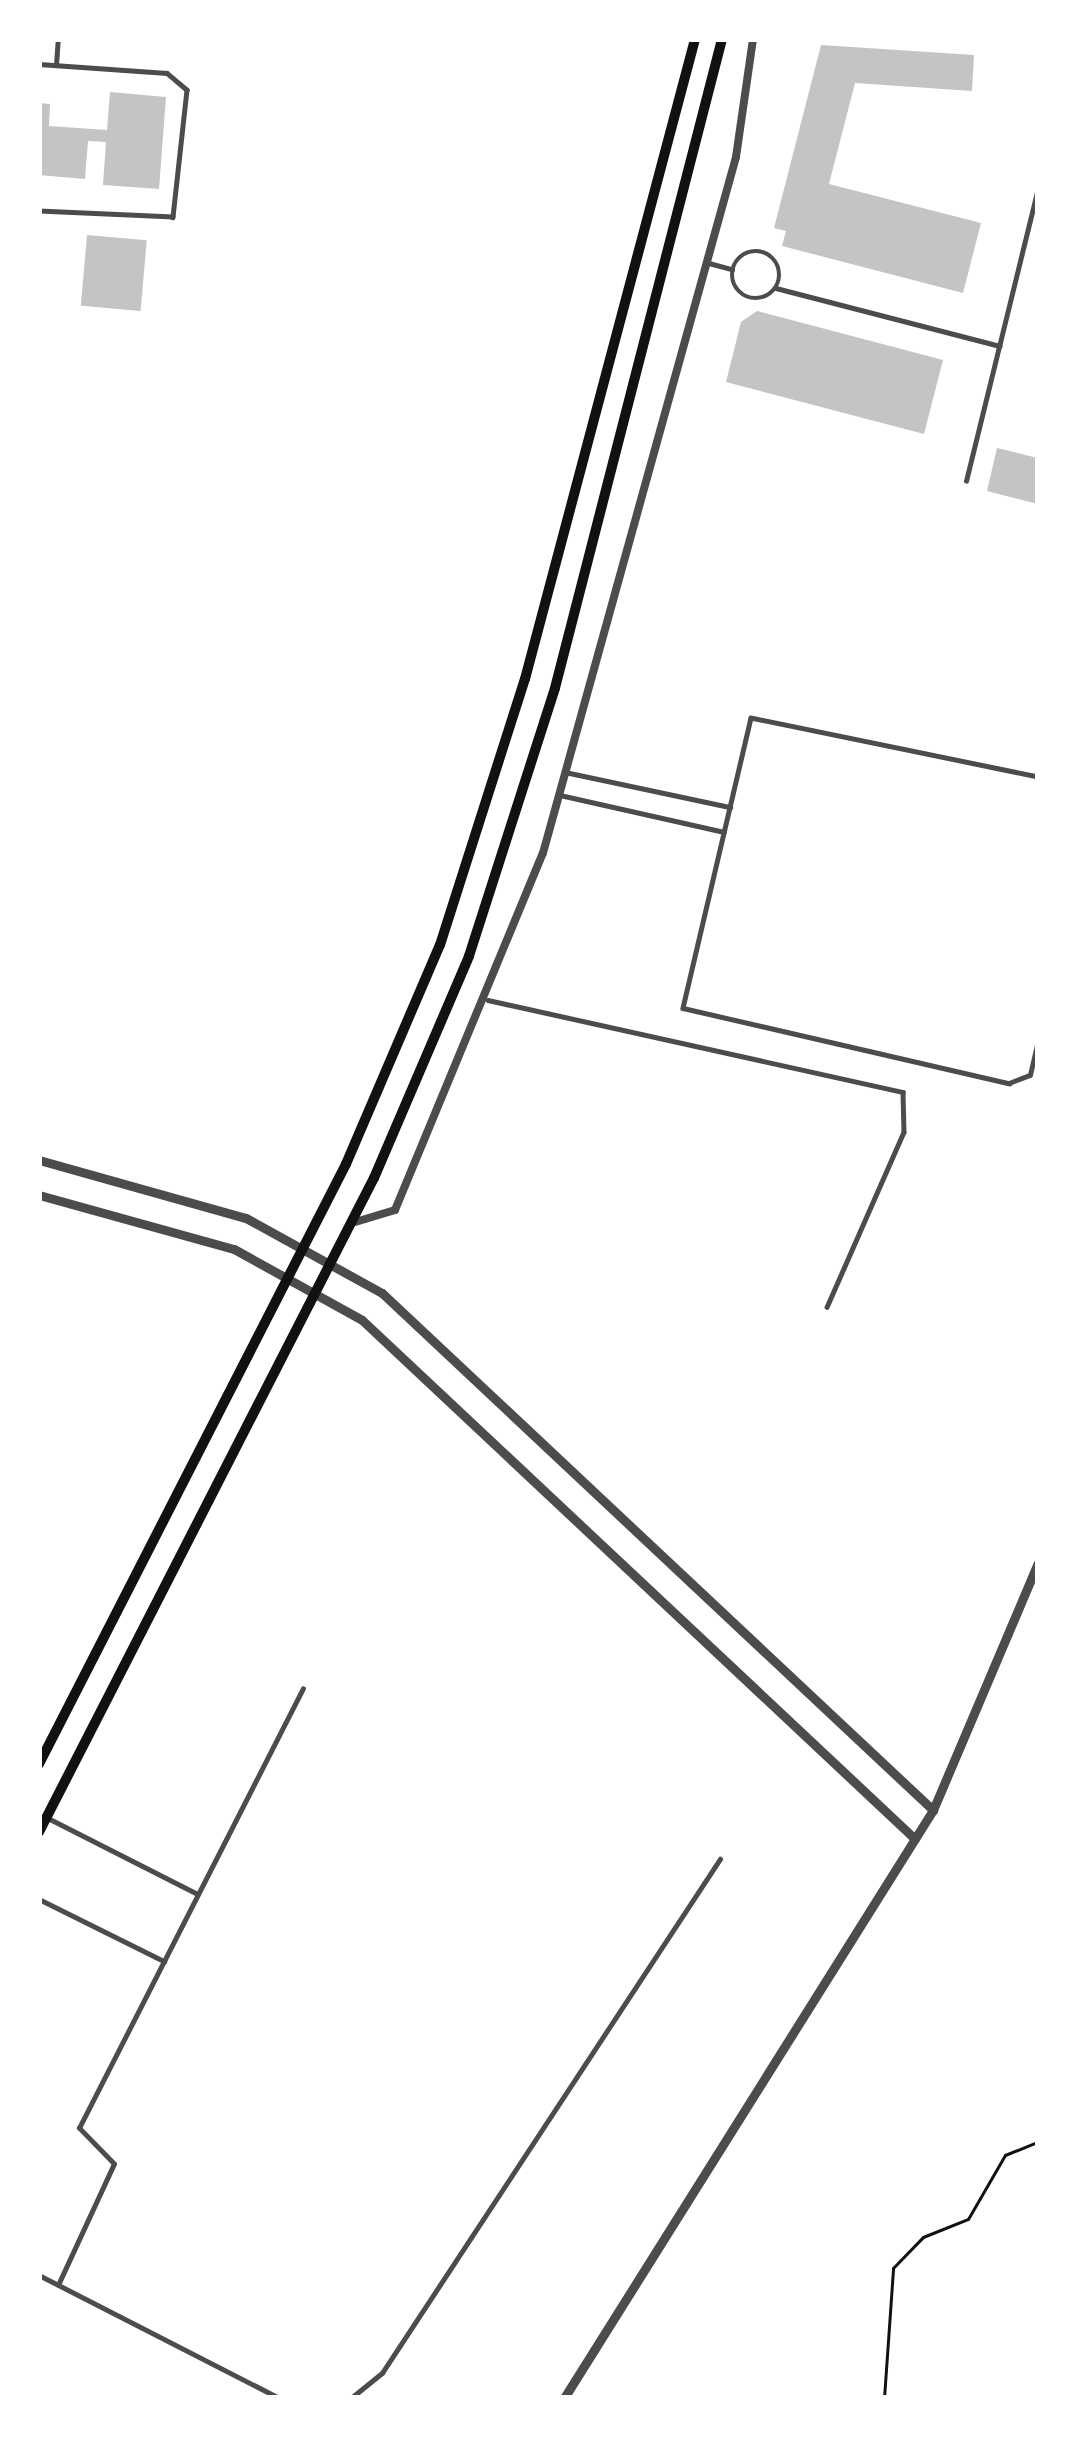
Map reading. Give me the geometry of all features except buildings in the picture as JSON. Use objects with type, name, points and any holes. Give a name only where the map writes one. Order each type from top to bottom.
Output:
[{"type":"main road","points":[[39,1764],[306,1244],[476,848],[695,39]]},
{"type":"main road","points":[[39,1832],[351,1224],[505,858],[698,166],[722,39]]},
{"type":"street","points":[[351,1224],[395,1210],[488,1000],[558,795],[707,262],[753,39]]},
{"type":"street","points":[[39,1160],[207,1204],[306,1244],[333,1260],[438,1339],[933,1810]]},
{"type":"street","points":[[39,1195],[290,1275],[317,1290],[415,1364],[915,1839]]},
{"type":"street","points":[[564,2398],[933,1810],[1038,1563]]},
{"type":"lane","points":[[56,65],[58,39]]},
{"type":"lane","points":[[39,64],[185,82],[178,208],[163,220],[39,211]]},
{"type":"lane","points":[[967,481],[1038,188]]},
{"type":"lane","points":[[707,262],[732,269],[765,253],[776,288]]},
{"type":"lane","points":[[732,269],[746,297],[776,288],[1000,346]]},
{"type":"lane","points":[[1038,777],[760,714],[730,807],[683,1008],[1009,1083],[1030,1075],[1038,1041]]},
{"type":"lane","points":[[564,771],[730,807]]},
{"type":"lane","points":[[558,795],[724,832]]},
{"type":"lane","points":[[488,1000],[903,1092],[904,1132],[827,1307]]},
{"type":"lane","points":[[58,2285],[114,2164],[79,2128],[303,1689]]},
{"type":"lane","points":[[46,1817],[198,1894]]},
{"type":"lane","points":[[351,2398],[382,2373],[720,1859]]},
{"type":"lane","points":[[39,1899],[164,1961]]},
{"type":"lane","points":[[39,2275],[279,2398]]},
{"type":"path","points":[[884,2398],[893,2268],[923,2237],[968,2219],[1005,2155],[1038,2142]]}]
